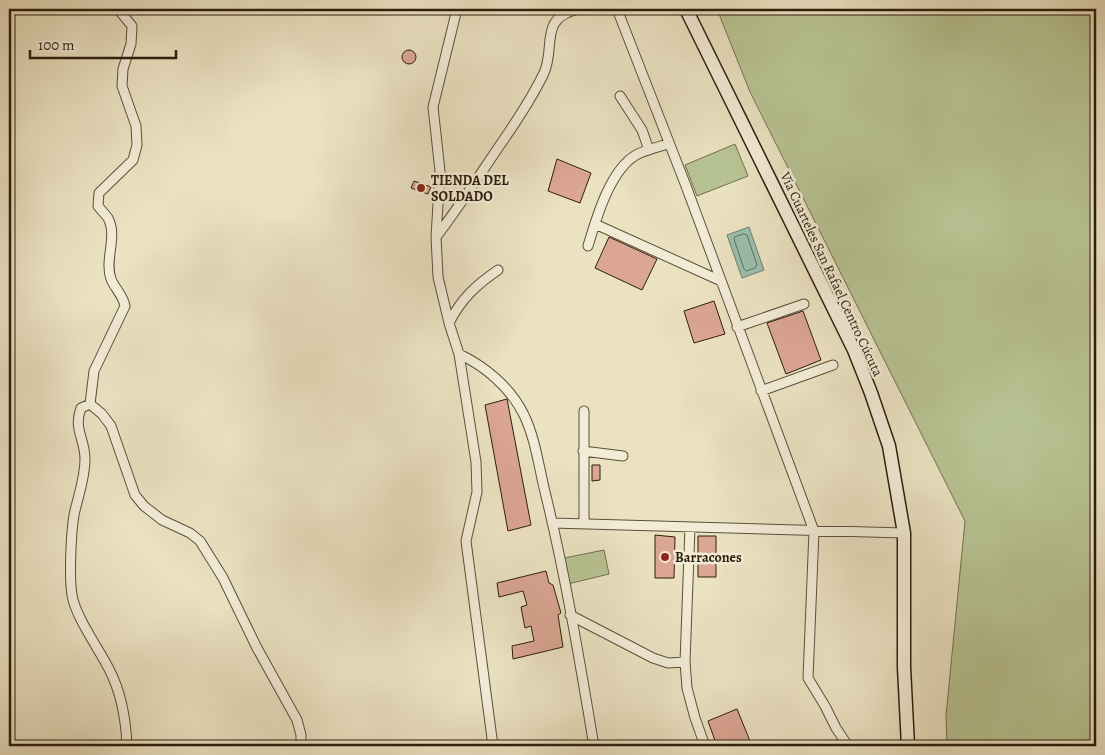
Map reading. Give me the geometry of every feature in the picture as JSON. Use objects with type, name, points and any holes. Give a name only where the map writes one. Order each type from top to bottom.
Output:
[{"type":"main road","name":"Vía Cuarteles San Rafael Centro Cúcuta","points":[[686,9],[854,350],[889,446],[904,533],[904,667],[908,746]]},
{"type":"street","points":[[90,404],[94,371],[125,306],[123,297],[111,280],[108,266],[112,233],[108,218],[98,206],[99,193],[133,160],[137,145],[136,126],[122,86],[123,69],[131,44],[132,26],[118,9]]},
{"type":"street","points":[[457,9],[433,107],[440,171],[436,237],[438,277],[459,354],[476,462],[477,492],[466,541],[492,745]]},
{"type":"street","points":[[436,237],[462,202],[537,88],[546,67],[550,32],[559,17],[566,12],[579,9]]},
{"type":"street","points":[[617,9],[814,531],[808,678],[848,746]]},
{"type":"street","points":[[620,96],[642,130],[649,150]]},
{"type":"street","points":[[588,246],[613,181],[624,164],[636,155],[668,144]]},
{"type":"street","points":[[595,224],[721,281]]},
{"type":"street","points":[[449,323],[467,295],[479,283],[498,270]]},
{"type":"street","points":[[737,327],[804,304]]},
{"type":"street","points":[[459,354],[474,361],[488,371],[514,398],[524,415],[552,523],[594,746]]},
{"type":"street","points":[[761,391],[832,365]]},
{"type":"street","points":[[90,404],[81,408],[78,418],[78,431],[85,458],[82,487],[74,518],[72,596],[79,615],[110,670],[117,688],[126,727],[127,746]]},
{"type":"street","points":[[90,404],[95,407],[111,426],[135,495],[144,506],[162,520],[190,533],[200,541],[223,578],[257,648],[297,720],[301,735],[301,746]]},
{"type":"street","points":[[584,411],[584,524]]},
{"type":"street","points":[[583,451],[623,456]]},
{"type":"street","points":[[552,523],[904,533]]},
{"type":"street","points":[[690,527],[685,662],[687,688],[694,718],[705,746]]},
{"type":"street","points":[[570,615],[653,658],[668,662],[685,662]]},
{"type":"shaded area","points":[[717,9],[1096,9],[1096,746],[947,746],[946,716],[965,521],[750,92]]},
{"type":"shaded area","points":[[735,144],[748,176],[697,196],[685,165]]},
{"type":"shaded area","points":[[604,550],[609,574],[568,584],[564,558]]},
{"type":"water","points":[[749,227],[764,270],[742,278],[727,235]]},
{"type":"building","points":[[406,50],[412,50],[416,57],[412,64],[406,64],[402,60],[402,54]]},
{"type":"building","points":[[557,159],[591,173],[580,203],[548,191]]},
{"type":"building","name":"TIENDA DEL SOLDADO","points":[[414,181],[431,187],[428,194],[411,188]]},
{"type":"building","points":[[609,237],[657,259],[642,290],[595,268]]},
{"type":"building","points":[[714,301],[725,334],[694,343],[684,311]]},
{"type":"building","points":[[803,311],[821,360],[786,374],[767,323]]},
{"type":"building","points":[[507,399],[531,525],[508,531],[485,405]]},
{"type":"building","points":[[592,465],[600,465],[600,480],[592,481]]},
{"type":"building","name":"Barracones","points":[[655,535],[675,537],[674,578],[655,578]]},
{"type":"building","points":[[698,536],[716,536],[716,577],[698,577]]},
{"type":"building","points":[[546,571],[549,583],[553,585],[561,613],[558,615],[563,647],[513,659],[512,646],[534,641],[531,626],[525,628],[521,607],[527,605],[523,591],[499,597],[497,583]]},
{"type":"building","points":[[737,709],[752,746],[717,746],[708,721]]},
{"type":"place","name":"TIENDA DEL SOLDADO","points":[[421,188]]},
{"type":"place","name":"Barracones","points":[[665,557]]}]
